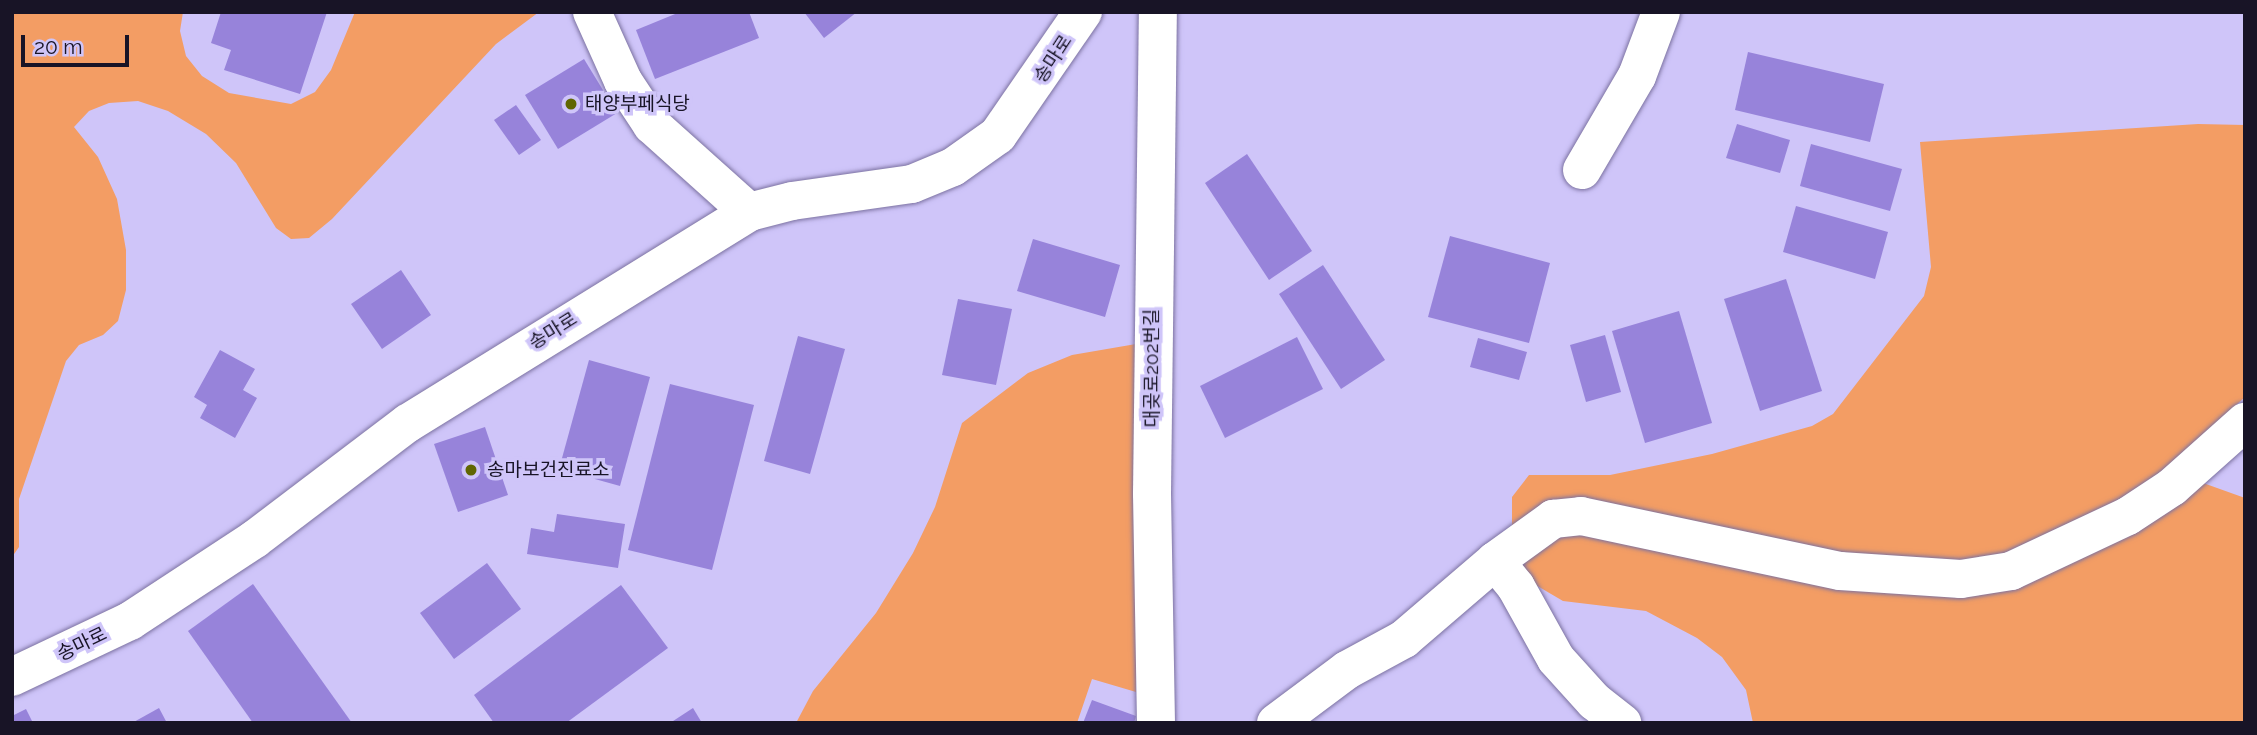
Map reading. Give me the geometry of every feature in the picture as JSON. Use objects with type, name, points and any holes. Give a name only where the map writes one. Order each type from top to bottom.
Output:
[{"type":"street","points":[[592,12],[623,81],[652,125],[749,212]]},
{"type":"street","name":"송마로","points":[[12,677],[130,621],[255,539],[408,423],[749,212],[792,201],[912,184],[953,167],[998,135],[1083,12]]},
{"type":"street","name":"대곶로202번길","points":[[1156,723],[1152,492],[1158,12]]},
{"type":"street","points":[[1582,170],[1637,76],[1661,12]]},
{"type":"street","points":[[1276,723],[1347,670],[1404,639],[1495,561],[1553,519],[1581,516],[1840,571],[1961,579],[2011,571],[2128,516],[2172,487],[2245,422]]},
{"type":"street","points":[[1495,561],[1516,587],[1556,659],[1594,701],[1622,723]]},
{"type":"shaded area","points":[[12,12],[183,12],[180,31],[186,56],[202,76],[229,93],[291,104],[315,92],[331,70],[355,12],[539,12],[496,44],[332,219],[309,238],[291,239],[276,228],[236,163],[206,134],[168,111],[138,101],[109,103],[89,111],[74,127],[98,157],[117,199],[126,250],[126,290],[118,321],[103,335],[79,345],[66,361],[19,499],[19,547],[12,557]]},
{"type":"shaded area","points":[[2198,124],[2245,125],[2245,397],[2184,452],[2178,474],[2245,498],[2245,723],[1753,723],[1746,690],[1722,657],[1697,638],[1646,611],[1563,601],[1534,584],[1512,557],[1512,497],[1529,475],[1610,475],[1712,454],[1812,426],[1833,414],[1924,296],[1931,267],[1920,142]]},
{"type":"shaded area","points":[[1136,344],[1136,692],[1092,679],[1077,723],[796,723],[813,691],[876,613],[913,553],[935,507],[962,423],[1028,373],[1072,355]]},
{"type":"building","points":[[221,12],[327,12],[300,94],[224,70],[231,50],[211,43]]},
{"type":"building","points":[[680,12],[749,12],[759,38],[655,79],[636,30]]},
{"type":"building","points":[[804,12],[857,12],[824,38]]},
{"type":"building","points":[[1748,52],[1884,84],[1870,142],[1735,110]]},
{"type":"building","name":"태양부페식당","points":[[584,59],[617,113],[558,149],[525,95]]},
{"type":"building","points":[[516,105],[541,140],[519,155],[494,120]]},
{"type":"building","points":[[1737,124],[1790,140],[1780,173],[1726,158]]},
{"type":"building","points":[[1811,144],[1902,169],[1890,211],[1800,186]]},
{"type":"building","points":[[1247,154],[1312,251],[1269,280],[1205,183]]},
{"type":"building","points":[[1796,206],[1888,232],[1875,279],[1783,252]]},
{"type":"building","points":[[1450,236],[1550,263],[1529,343],[1428,317]]},
{"type":"building","points":[[1033,239],[1120,265],[1105,317],[1017,291]]},
{"type":"building","points":[[1323,265],[1385,360],[1341,389],[1279,294]]},
{"type":"building","points":[[401,270],[431,315],[382,349],[351,304]]},
{"type":"building","points":[[1786,279],[1822,391],[1760,411],[1724,299]]},
{"type":"building","points":[[958,299],[1012,309],[996,385],[942,375]]},
{"type":"building","points":[[1679,311],[1712,423],[1645,443],[1612,331]]},
{"type":"building","points":[[1605,335],[1621,392],[1586,402],[1570,345]]},
{"type":"building","points":[[798,336],[845,349],[810,474],[764,461]]},
{"type":"building","points":[[1297,337],[1323,389],[1225,438],[1200,386]]},
{"type":"building","points":[[1478,338],[1527,352],[1519,380],[1470,367]]},
{"type":"building","points":[[220,350],[255,369],[243,390],[257,398],[235,438],[200,418],[207,405],[194,397]]},
{"type":"building","points":[[589,360],[650,377],[620,486],[559,469]]},
{"type":"building","points":[[670,384],[754,405],[712,570],[628,550]]},
{"type":"building","name":"송마보건진료소","points":[[485,427],[508,495],[458,512],[434,444]]},
{"type":"building","points":[[557,514],[625,524],[618,568],[527,554],[531,528],[554,532]]},
{"type":"building","points":[[487,563],[521,609],[454,659],[420,613]]},
{"type":"building","points":[[253,584],[352,723],[253,723],[188,631]]},
{"type":"building","points":[[621,585],[668,648],[566,723],[494,723],[474,695]]},
{"type":"building","points":[[1092,700],[1136,716],[1134,723],[1083,723]]},
{"type":"building","points":[[159,708],[167,723],[132,723]]},
{"type":"building","points":[[693,708],[702,723],[670,723]]},
{"type":"building","points":[[26,709],[33,723],[12,723],[12,716]]},
{"type":"place","name":"태양부페식당","points":[[571,104]]},
{"type":"place","name":"송마보건진료소","points":[[471,470]]}]
